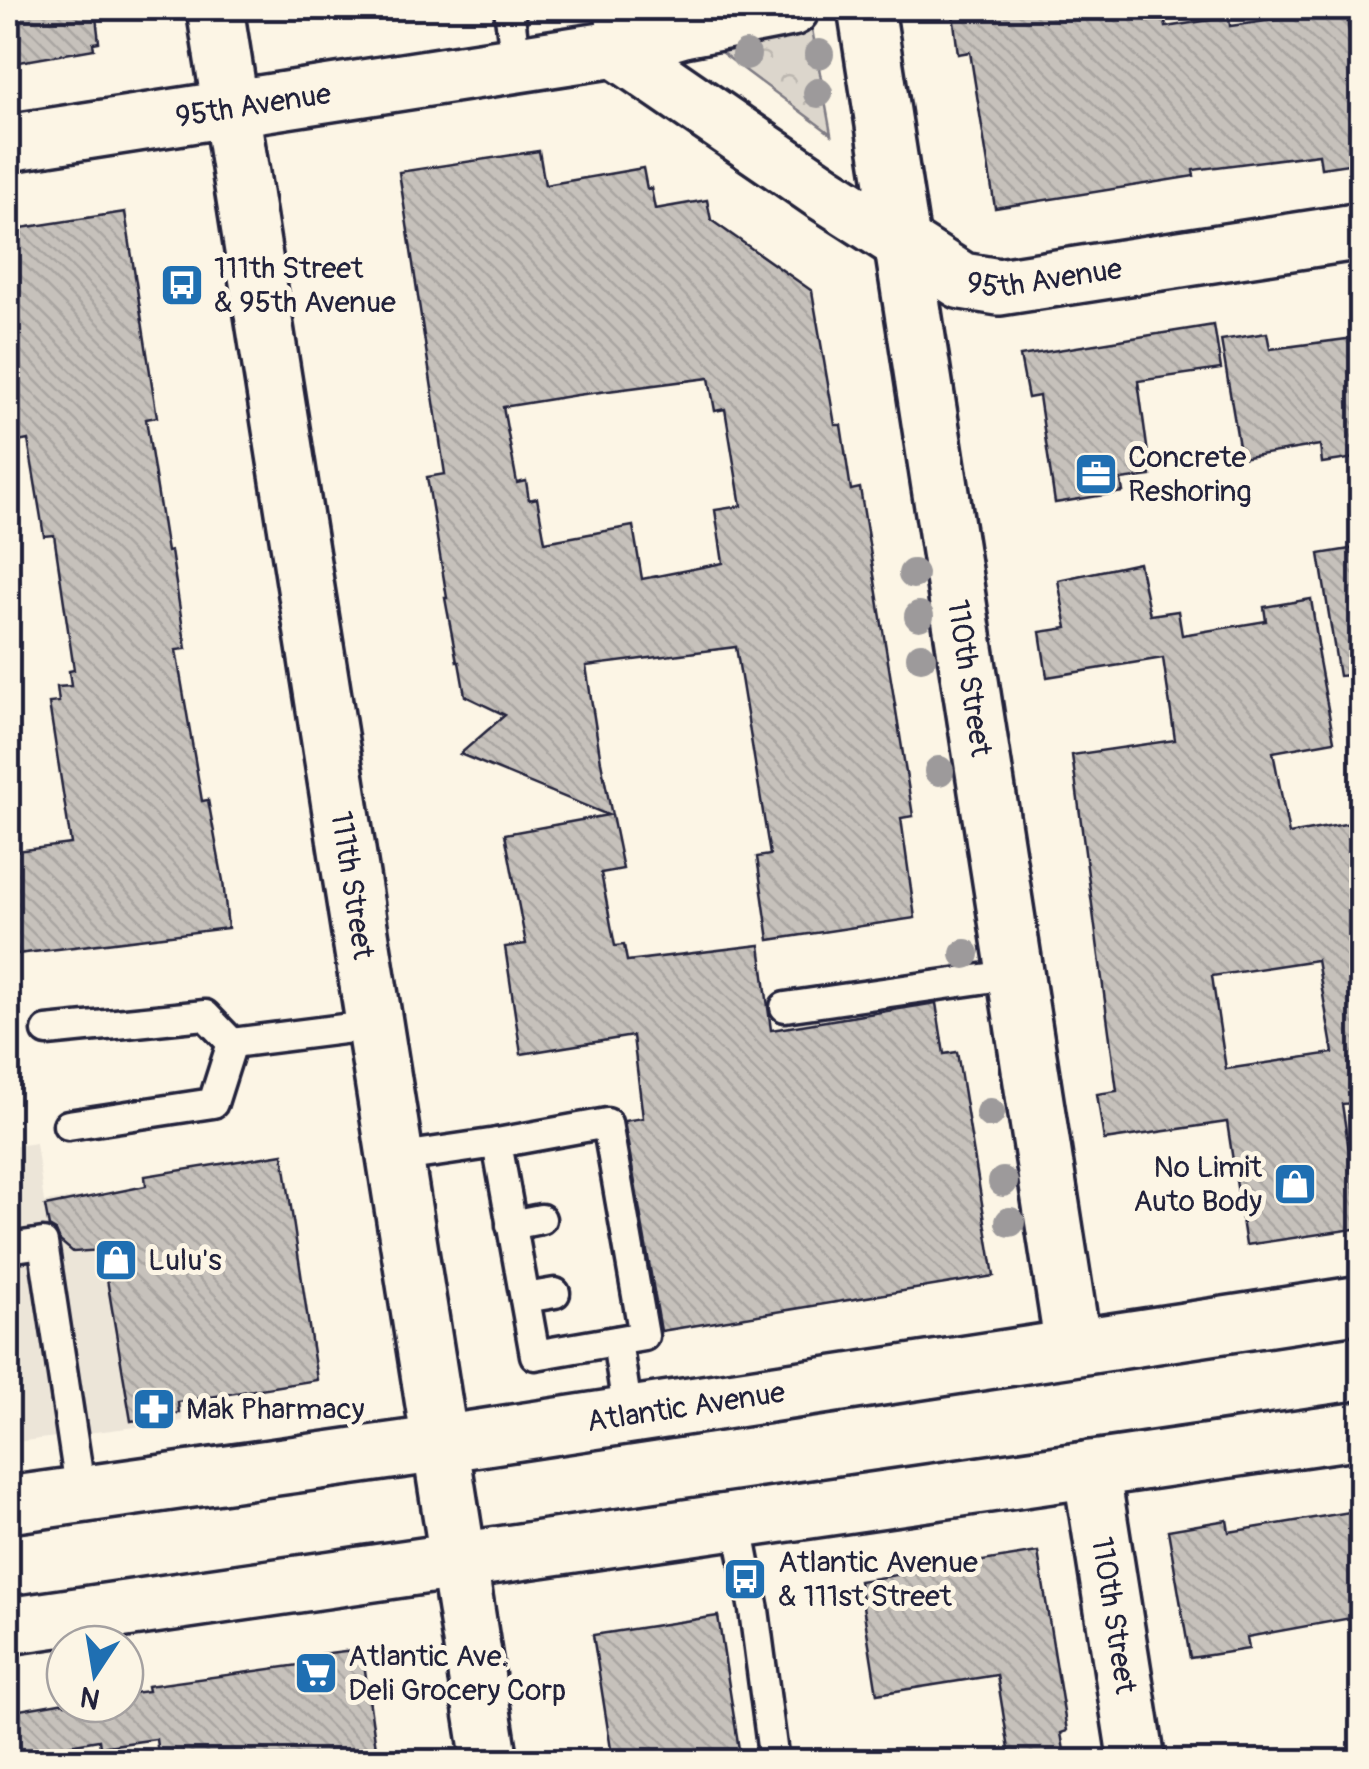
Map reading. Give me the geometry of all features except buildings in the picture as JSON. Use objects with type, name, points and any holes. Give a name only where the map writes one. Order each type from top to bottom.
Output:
[{"type":"street","name":"111th Street","points":[[215,8],[490,1762]]},
{"type":"street","name":"95th Avenue","points":[[8,143],[516,64],[612,28],[683,28],[791,8]]},
{"type":"street","name":"110th Street","points":[[866,8],[1073,1347]]},
{"type":"street","name":"95th Avenue","points":[[612,28],[823,192],[962,280],[998,287],[1362,231]]},
{"type":"street","name":"Atlantic Avenue","points":[[8,1505],[440,1444],[1362,1304]]},
{"type":"street","points":[[8,1626],[1362,1430]]},
{"type":"street","name":"110th Street","points":[[1091,1469],[1137,1762]]},
{"type":"lane","points":[[509,8],[516,64]]},
{"type":"lane","points":[[785,1007],[1016,974]]},
{"type":"lane","points":[[47,1032],[205,1015],[232,1043]]},
{"type":"lane","points":[[232,1043],[375,1025]]},
{"type":"lane","points":[[68,1125],[213,1103],[232,1043]]},
{"type":"lane","points":[[395,1158],[607,1123],[629,1282],[644,1336],[535,1356],[497,1142]]},
{"type":"lane","points":[[512,1225],[541,1219]]},
{"type":"lane","points":[[8,1248],[42,1243],[81,1494]]},
{"type":"lane","points":[[524,1298],[555,1293]]},
{"type":"lane","points":[[617,1341],[628,1414]]},
{"type":"lane","points":[[738,1521],[774,1762]]},
{"type":"shaded area","points":[[36,1143],[44,1202],[147,1188],[183,1421],[8,1443],[8,1147]]},
{"type":"green space","points":[[812,29],[831,134],[714,47]]},
{"type":"place","name":"111th Street & 95th Avenue","points":[[182,285]]},
{"type":"place","name":"Concrete Reshoring","points":[[1096,474]]},
{"type":"place","name":"No Limit Auto Body","points":[[1295,1184]]},
{"type":"place","name":"Lulu's","points":[[116,1260]]},
{"type":"place","name":"Mak Pharmacy","points":[[154,1409]]},
{"type":"place","name":"Atlantic Avenue & 111st Street","points":[[745,1579]]},
{"type":"place","name":"Atlantic Ave. Deli Grocery Corp","points":[[316,1673]]}]
